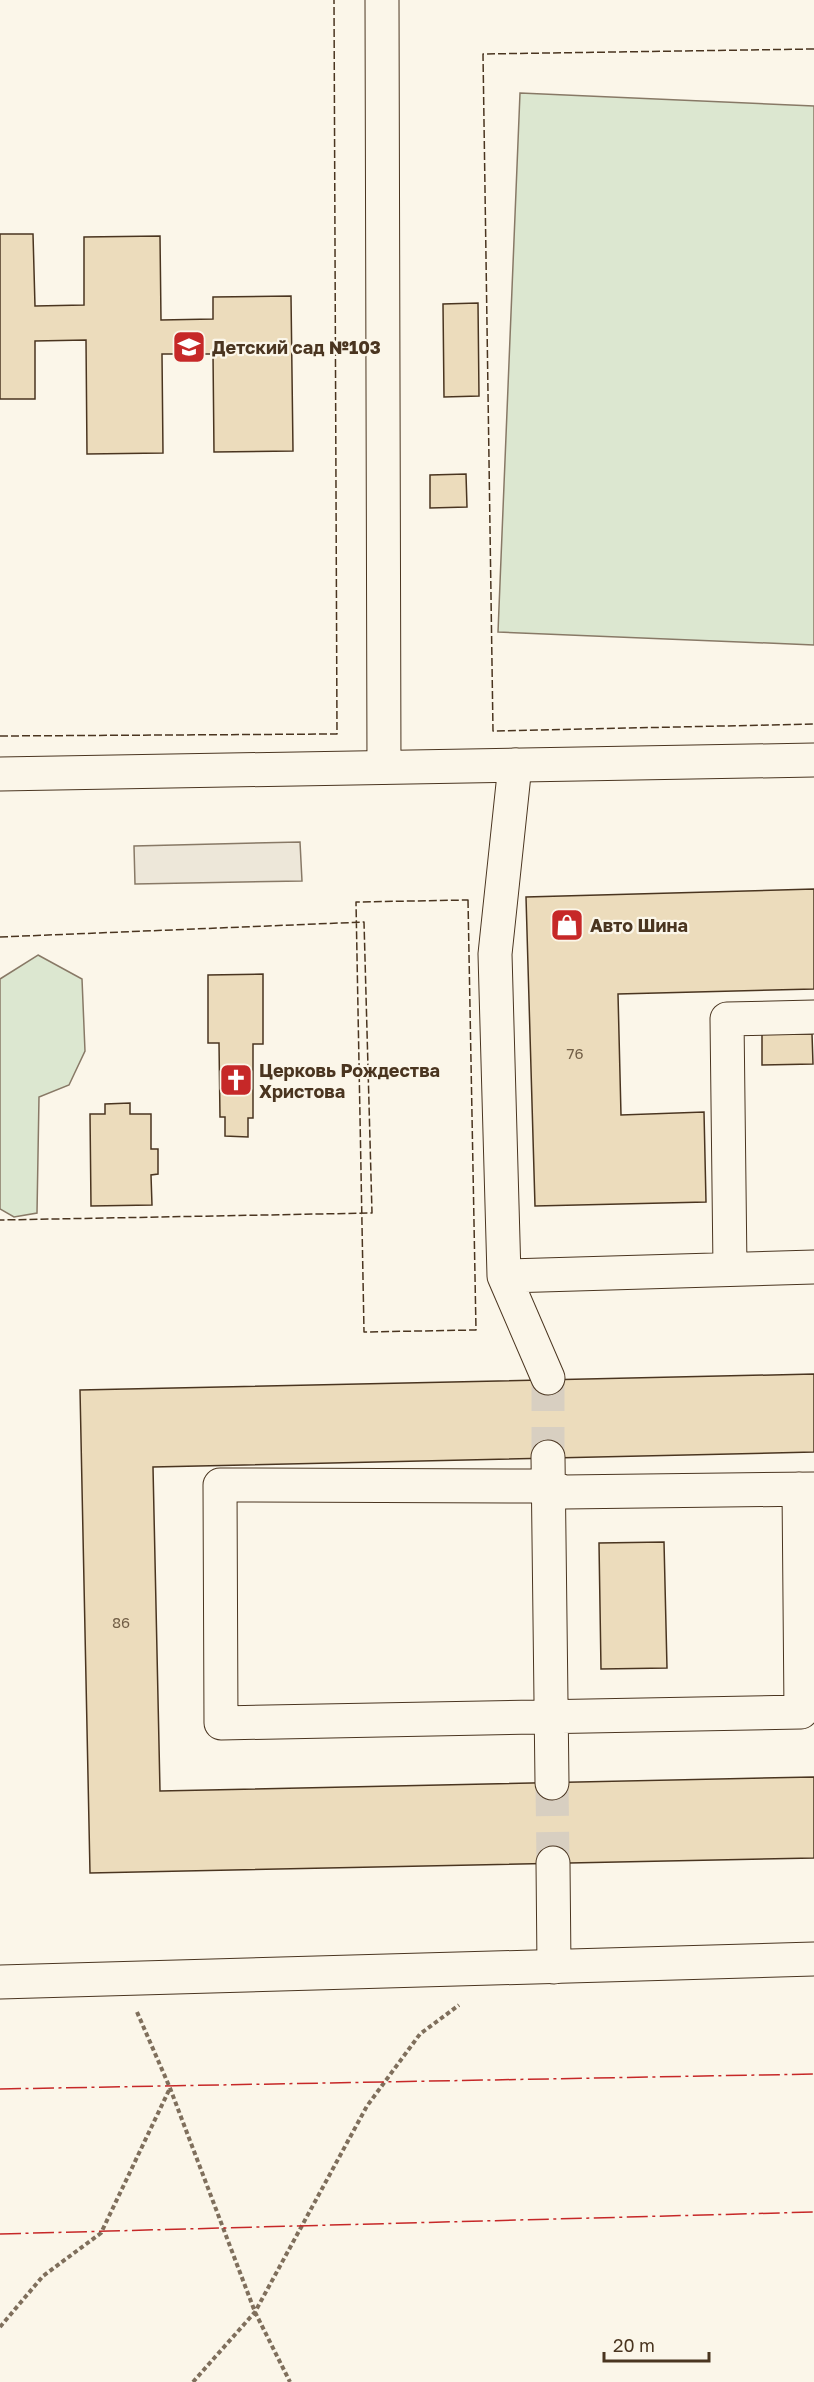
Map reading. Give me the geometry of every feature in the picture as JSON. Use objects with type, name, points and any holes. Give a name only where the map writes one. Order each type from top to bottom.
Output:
[{"type":"main road","points":[[382,0],[384,767]]},
{"type":"main road","points":[[0,774],[814,760]]},
{"type":"main road","points":[[515,765],[495,954],[504,1276],[548,1378]]},
{"type":"main road","points":[[730,1269],[727,1019],[814,1017]]},
{"type":"main road","points":[[504,1276],[814,1267]]},
{"type":"main road","points":[[549,1472],[564,1492],[806,1489],[801,1712],[221,1724],[220,1485],[549,1472]]},
{"type":"main road","points":[[549,1472],[552,1783]]},
{"type":"main road","points":[[552,1863],[554,1967]]},
{"type":"main road","points":[[0,1982],[814,1959]]},
{"type":"path","points":[[123,1978],[170,2088],[255,2312],[290,2382]]},
{"type":"path","points":[[193,2382],[255,2312],[367,2106],[420,2034],[460,2004]]},
{"type":"path","points":[[0,2327],[43,2276],[101,2234],[170,2088]]},
{"type":"green space","points":[[520,93],[814,106],[814,645],[498,632]]},
{"type":"green space","points":[[38,955],[82,979],[85,1051],[69,1085],[39,1097],[37,1213],[14,1217],[0,1209],[0,979]]},
{"type":"shaded area","points":[[300,842],[302,881],[135,884],[134,846]]},
{"type":"building","name":"Детский сад №103","points":[[0,234],[33,234],[35,306],[84,305],[84,237],[160,236],[161,320],[213,319],[213,297],[291,296],[293,451],[214,452],[213,354],[162,354],[163,453],[87,454],[86,340],[35,341],[35,399],[0,399]]},
{"type":"building","points":[[478,303],[479,396],[444,397],[443,304]]},
{"type":"building","points":[[466,474],[467,507],[430,508],[430,475]]},
{"type":"building","points":[[814,889],[814,989],[618,994],[621,1115],[704,1112],[706,1202],[535,1206],[526,897]]},
{"type":"building","name":"Церковь Рождества Христова","points":[[263,974],[263,1044],[253,1044],[253,1118],[248,1118],[248,1137],[225,1136],[225,1117],[220,1117],[219,1043],[208,1043],[208,975]]},
{"type":"building","points":[[762,1034],[812,1034],[813,1064],[762,1065]]},
{"type":"building","points":[[130,1103],[130,1114],[151,1114],[151,1149],[158,1149],[158,1174],[151,1175],[152,1205],[91,1206],[90,1114],[105,1114],[105,1104]]},
{"type":"building","points":[[814,1374],[814,1452],[153,1467],[160,1791],[814,1777],[814,1858],[90,1873],[80,1390]]},
{"type":"building","points":[[664,1542],[667,1668],[601,1669],[599,1543]]},
{"type":"tunnel","points":[[548,1378],[548,1457]]},
{"type":"tunnel","points":[[552,1783],[553,1863]]},
{"type":"fence","points":[[0,736],[337,734],[334,0]]},
{"type":"fence","points":[[814,49],[483,54],[493,731],[814,724]]},
{"type":"fence","points":[[468,900],[476,1330],[364,1332],[356,902],[468,900]]},
{"type":"fence","points":[[0,937],[364,922],[372,1213],[0,1220]]},
{"type":"power","points":[[0,2089],[814,2074]]},
{"type":"power","points":[[0,2234],[814,2212]]},
{"type":"place","name":"Детский сад №103","points":[[189,347]]},
{"type":"place","name":"Авто Шина","points":[[567,925]]},
{"type":"place","name":"Церковь Рождества Христова","points":[[236,1080]]}]
